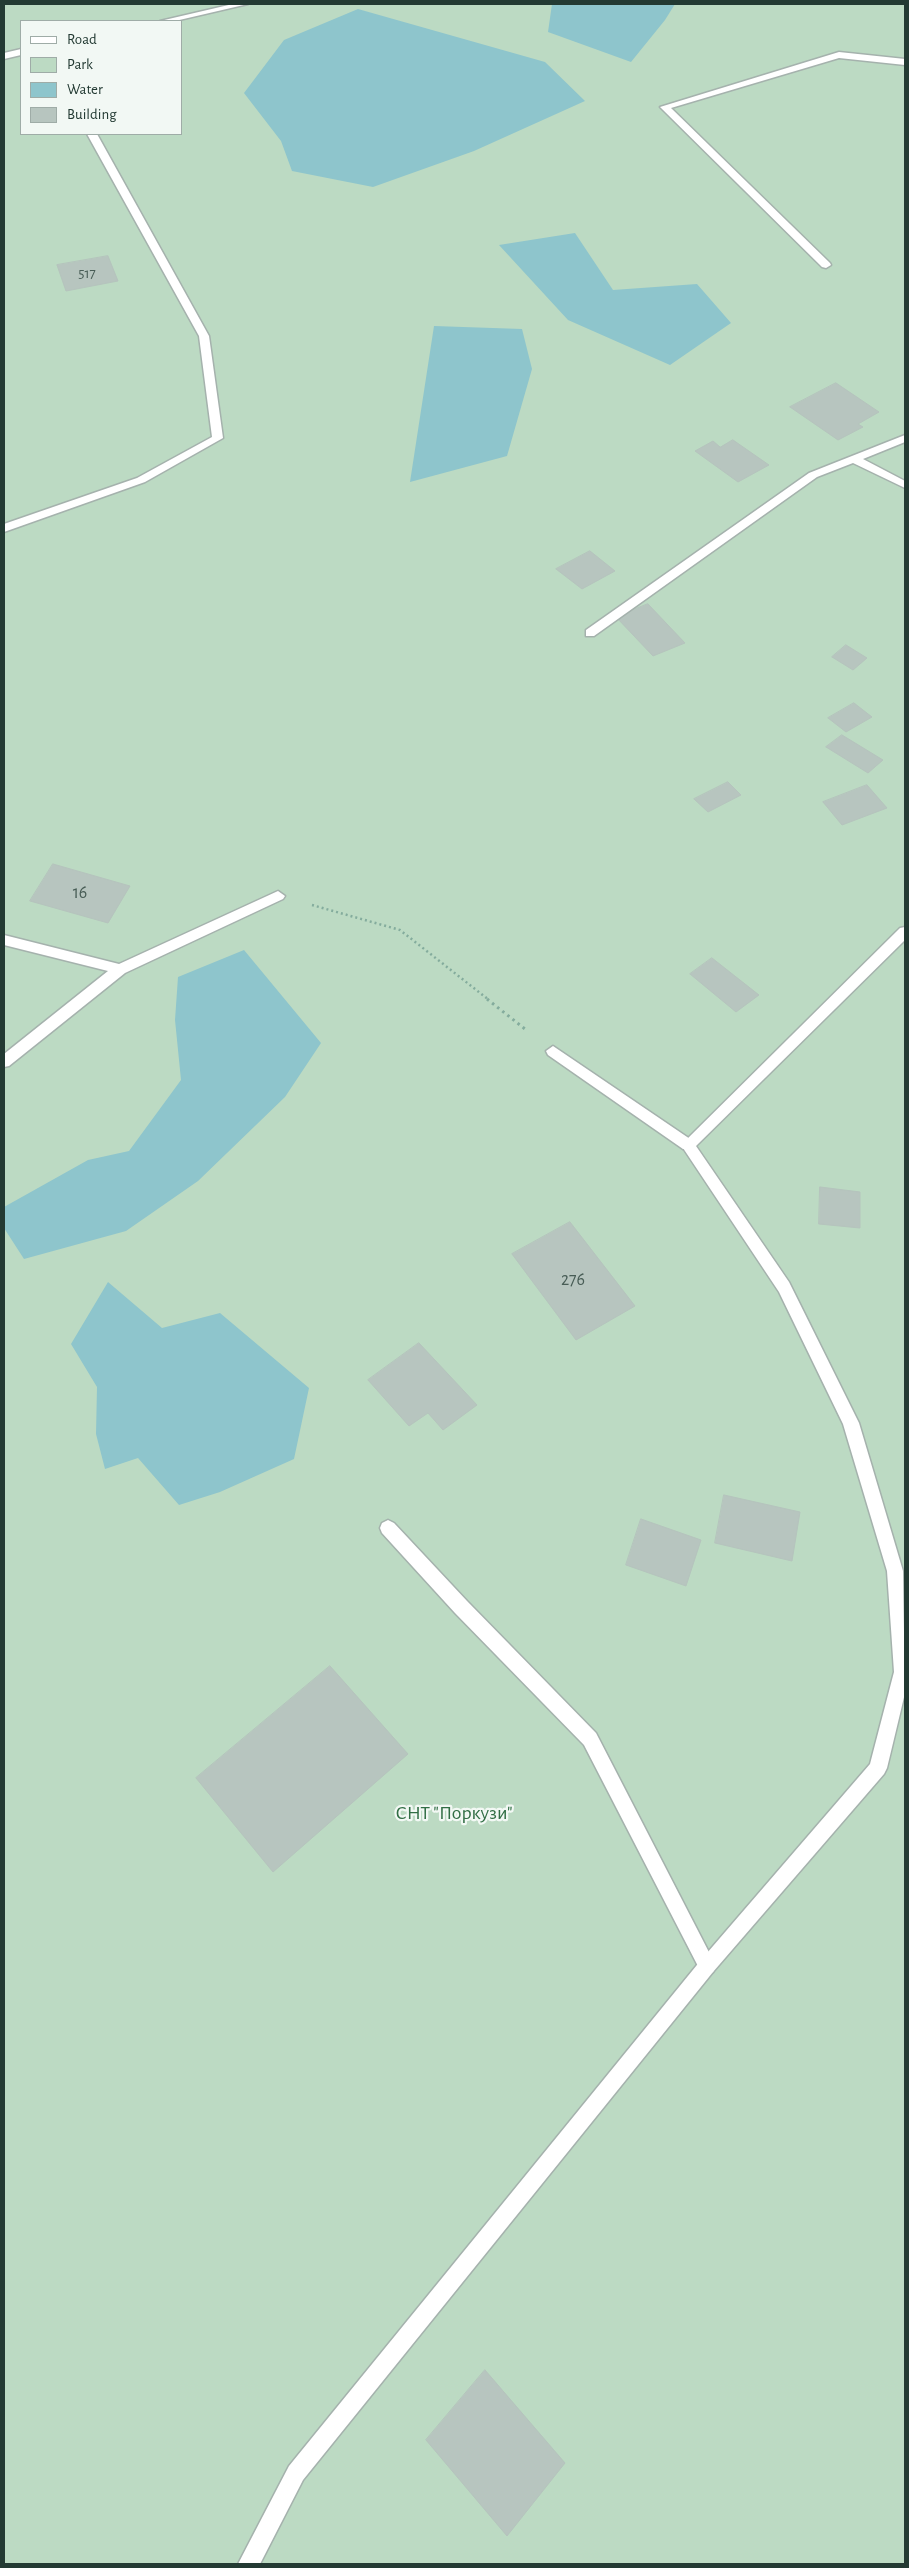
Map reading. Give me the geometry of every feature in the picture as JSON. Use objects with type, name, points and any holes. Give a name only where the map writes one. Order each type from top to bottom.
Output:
[{"type":"street","points":[[169,20],[244,4]]},
{"type":"street","points":[[4,56],[20,52]]},
{"type":"street","points":[[826,265],[665,107],[839,55],[905,62]]},
{"type":"street","points":[[4,528],[141,480],[218,438],[204,336],[93,135]]},
{"type":"street","points":[[590,633],[813,475],[905,438]]},
{"type":"street","points":[[853,458],[905,485]]},
{"type":"street","points":[[4,1062],[120,969],[278,896]]},
{"type":"street","points":[[688,1145],[905,932]]},
{"type":"street","points":[[4,940],[120,969]]},
{"type":"street","points":[[249,2564],[296,2473],[707,1966],[878,1768],[902,1672],[895,1571],[851,1423],[784,1287],[688,1145],[553,1051]]},
{"type":"street","points":[[388,1528],[461,1607],[590,1740],[707,1966]]},
{"type":"path","points":[[278,896],[400,930],[553,1051]]},
{"type":"green space","name":"СНТ \"Поркузи\"","points":[[4,4],[905,4],[905,2564],[4,2564]]},
{"type":"water","points":[[552,4],[675,4],[665,20],[631,62],[548,32]]},
{"type":"water","points":[[358,9],[545,62],[585,101],[474,151],[373,187],[292,171],[281,141],[244,93],[284,40]]},
{"type":"water","points":[[575,233],[613,290],[697,284],[731,323],[670,365],[568,320],[499,245]]},
{"type":"water","points":[[434,326],[522,329],[532,369],[507,456],[410,482]]},
{"type":"water","points":[[244,950],[321,1043],[285,1097],[198,1181],[126,1231],[24,1259],[4,1228],[4,1207],[88,1160],[129,1151],[181,1080],[175,1020],[178,977]]},
{"type":"water","points":[[108,1282],[162,1328],[220,1313],[309,1388],[294,1459],[220,1492],[179,1505],[138,1458],[105,1469],[96,1434],[97,1387],[71,1344]]},
{"type":"building","points":[[108,256],[118,281],[66,291],[57,265]]},
{"type":"building","points":[[836,383],[879,412],[858,424],[863,427],[838,440],[790,407]]},
{"type":"building","points":[[733,440],[769,465],[738,482],[695,451],[713,441],[720,447]]},
{"type":"building","points":[[590,551],[615,571],[582,589],[556,569]]},
{"type":"building","points":[[648,604],[685,643],[653,656],[616,617]]},
{"type":"building","points":[[846,645],[867,658],[853,670],[832,657]]},
{"type":"building","points":[[854,703],[872,717],[846,732],[828,718]]},
{"type":"building","points":[[842,735],[883,760],[868,773],[826,747]]},
{"type":"building","points":[[728,782],[741,795],[708,812],[694,799]]},
{"type":"building","points":[[867,785],[887,808],[842,825],[823,802]]},
{"type":"building","points":[[53,864],[130,886],[108,923],[30,901]]},
{"type":"building","points":[[712,958],[759,995],[736,1012],[690,974]]},
{"type":"building","points":[[820,1187],[860,1192],[860,1228],[819,1224]]},
{"type":"building","points":[[570,1222],[635,1306],[576,1340],[512,1254]]},
{"type":"building","points":[[419,1343],[477,1405],[443,1430],[428,1413],[409,1426],[368,1380]]},
{"type":"building","points":[[724,1495],[800,1512],[792,1561],[715,1543]]},
{"type":"building","points":[[641,1519],[701,1540],[686,1586],[626,1565]]},
{"type":"building","points":[[330,1666],[408,1754],[273,1872],[196,1778]]},
{"type":"building","points":[[485,2370],[565,2463],[507,2536],[426,2440]]}]
